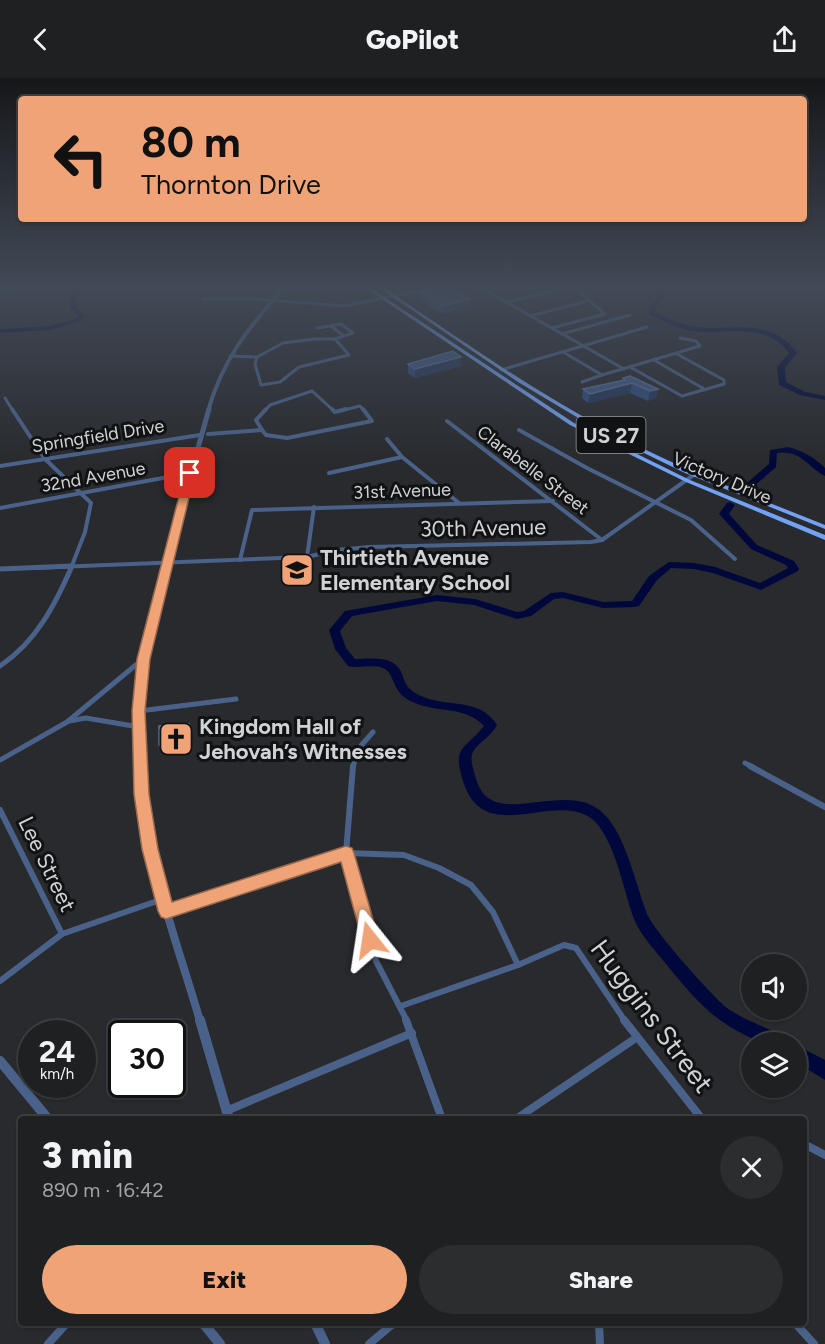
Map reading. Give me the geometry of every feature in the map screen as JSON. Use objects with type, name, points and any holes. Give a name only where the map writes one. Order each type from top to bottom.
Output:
[{"type":"highway","name":"Victory Drive","points":[[452,346],[572,424],[688,481],[825,538]]},
{"type":"highway","name":"Victory Drive","points":[[466,346],[501,370],[608,434],[695,474],[825,527]]},
{"type":"highway","points":[[491,373],[501,370]]},
{"type":"street","points":[[236,346],[213,394],[165,564],[143,659],[139,711],[141,794],[150,849],[166,911],[228,1115],[412,1033]]},
{"type":"street","points":[[273,346],[265,349],[257,357],[255,364],[261,385],[284,380],[299,367],[348,357],[349,353],[342,346]]},
{"type":"street","points":[[501,370],[583,346]]},
{"type":"street","points":[[583,346],[624,369]]},
{"type":"street","points":[[582,382],[700,346]]},
{"type":"street","points":[[563,352],[602,375]]},
{"type":"street","points":[[630,367],[682,396],[724,384],[724,380],[677,354]]},
{"type":"street","points":[[230,356],[257,357]]},
{"type":"street","points":[[654,360],[706,390]]},
{"type":"street","name":"Springfield Drive","points":[[312,391],[335,412],[360,406],[372,422],[287,438],[266,435],[262,430],[256,420],[270,405],[312,391]]},
{"type":"street","points":[[0,666],[19,653],[42,626],[70,567],[92,512],[91,503],[45,459],[4,398]]},
{"type":"street","name":"Clarabelle Street","points":[[447,421],[602,540]]},
{"type":"street","name":"Springfield Drive","points":[[0,466],[203,434],[262,430]]},
{"type":"street","points":[[519,430],[587,468],[691,520],[735,559]]},
{"type":"street","points":[[387,440],[402,456],[459,503]]},
{"type":"street","points":[[329,473],[402,456]]},
{"type":"street","name":"32nd Avenue","points":[[0,508],[190,473]]},
{"type":"street","name":"30th Avenue","points":[[0,569],[240,560],[307,556],[336,550],[370,547],[591,542],[602,540],[695,474]]},
{"type":"street","name":"31st Avenue","points":[[240,560],[252,510],[553,501]]},
{"type":"street","points":[[307,556],[315,507]]},
{"type":"street","points":[[0,760],[67,722],[143,659]]},
{"type":"street","points":[[139,711],[236,699]]},
{"type":"street","points":[[67,722],[86,718],[139,727]]},
{"type":"street","points":[[373,732],[359,748],[353,766],[349,793],[346,853],[376,961],[401,1006],[441,1116]]},
{"type":"street","points":[[745,763],[823,806],[825,798]]},
{"type":"street","name":"Lee Street","points":[[0,810],[62,934]]},
{"type":"street","points":[[166,911],[346,853],[404,855],[439,868],[471,885],[493,912],[518,965]]},
{"type":"street","points":[[0,981],[62,934],[163,899]]},
{"type":"street","points":[[401,1006],[518,965],[564,945]]},
{"type":"street","name":"Huggins Street","points":[[564,945],[576,948],[636,1038],[700,1116]]},
{"type":"street","points":[[520,1116],[636,1038]]},
{"type":"street","points":[[0,1061],[46,1116]]},
{"type":"street","points":[[807,1146],[825,1155]]},
{"type":"street","points":[[48,1344],[64,1326]]},
{"type":"street","points":[[205,1326],[220,1344]]},
{"type":"street","points":[[316,1326],[325,1344]]},
{"type":"street","points":[[369,1344],[390,1326]]},
{"type":"street","points":[[599,1326],[600,1344]]},
{"type":"street","points":[[798,1326],[814,1344]]},
{"type":"building","points":[[453,351],[461,357],[415,369],[408,364]]},
{"type":"building","points":[[630,376],[658,389],[650,391],[632,383],[590,394],[583,389],[625,380],[623,378]]},
{"type":"building","points":[[189,724],[189,736],[167,738],[167,744],[159,745],[159,726]]},
{"type":"waterway","points":[[788,346],[793,353],[781,367],[782,383],[802,394],[825,398]]},
{"type":"waterway","points":[[750,485],[773,465],[773,452],[780,450],[802,454],[825,473]]},
{"type":"waterway","points":[[730,505],[724,514],[754,547],[790,563],[794,569],[761,587],[715,570],[669,565],[653,578],[635,604],[603,605],[563,595],[551,596],[527,614],[517,616],[475,602],[437,598],[349,613],[334,630],[341,649],[352,663],[381,663],[392,668],[403,690],[416,699],[473,711],[483,716],[491,725],[486,733],[470,747],[466,755],[471,785],[480,801],[494,808],[509,810],[570,805],[585,808],[598,816],[611,835],[642,920],[654,937],[715,1008],[757,1032]]},
{"type":"waterway","points":[[807,1059],[825,1072]]},
{"type":"place","name":"Thirtieth Avenue Elementary School","points":[[297,570]]},
{"type":"place","name":"Kingdom Hall of Jehovah’s Witnesses","points":[[176,739]]},
{"type":"route","points":[[190,473],[165,564],[143,659],[139,711],[141,794],[150,849],[166,911],[346,853],[370,940]]}]
